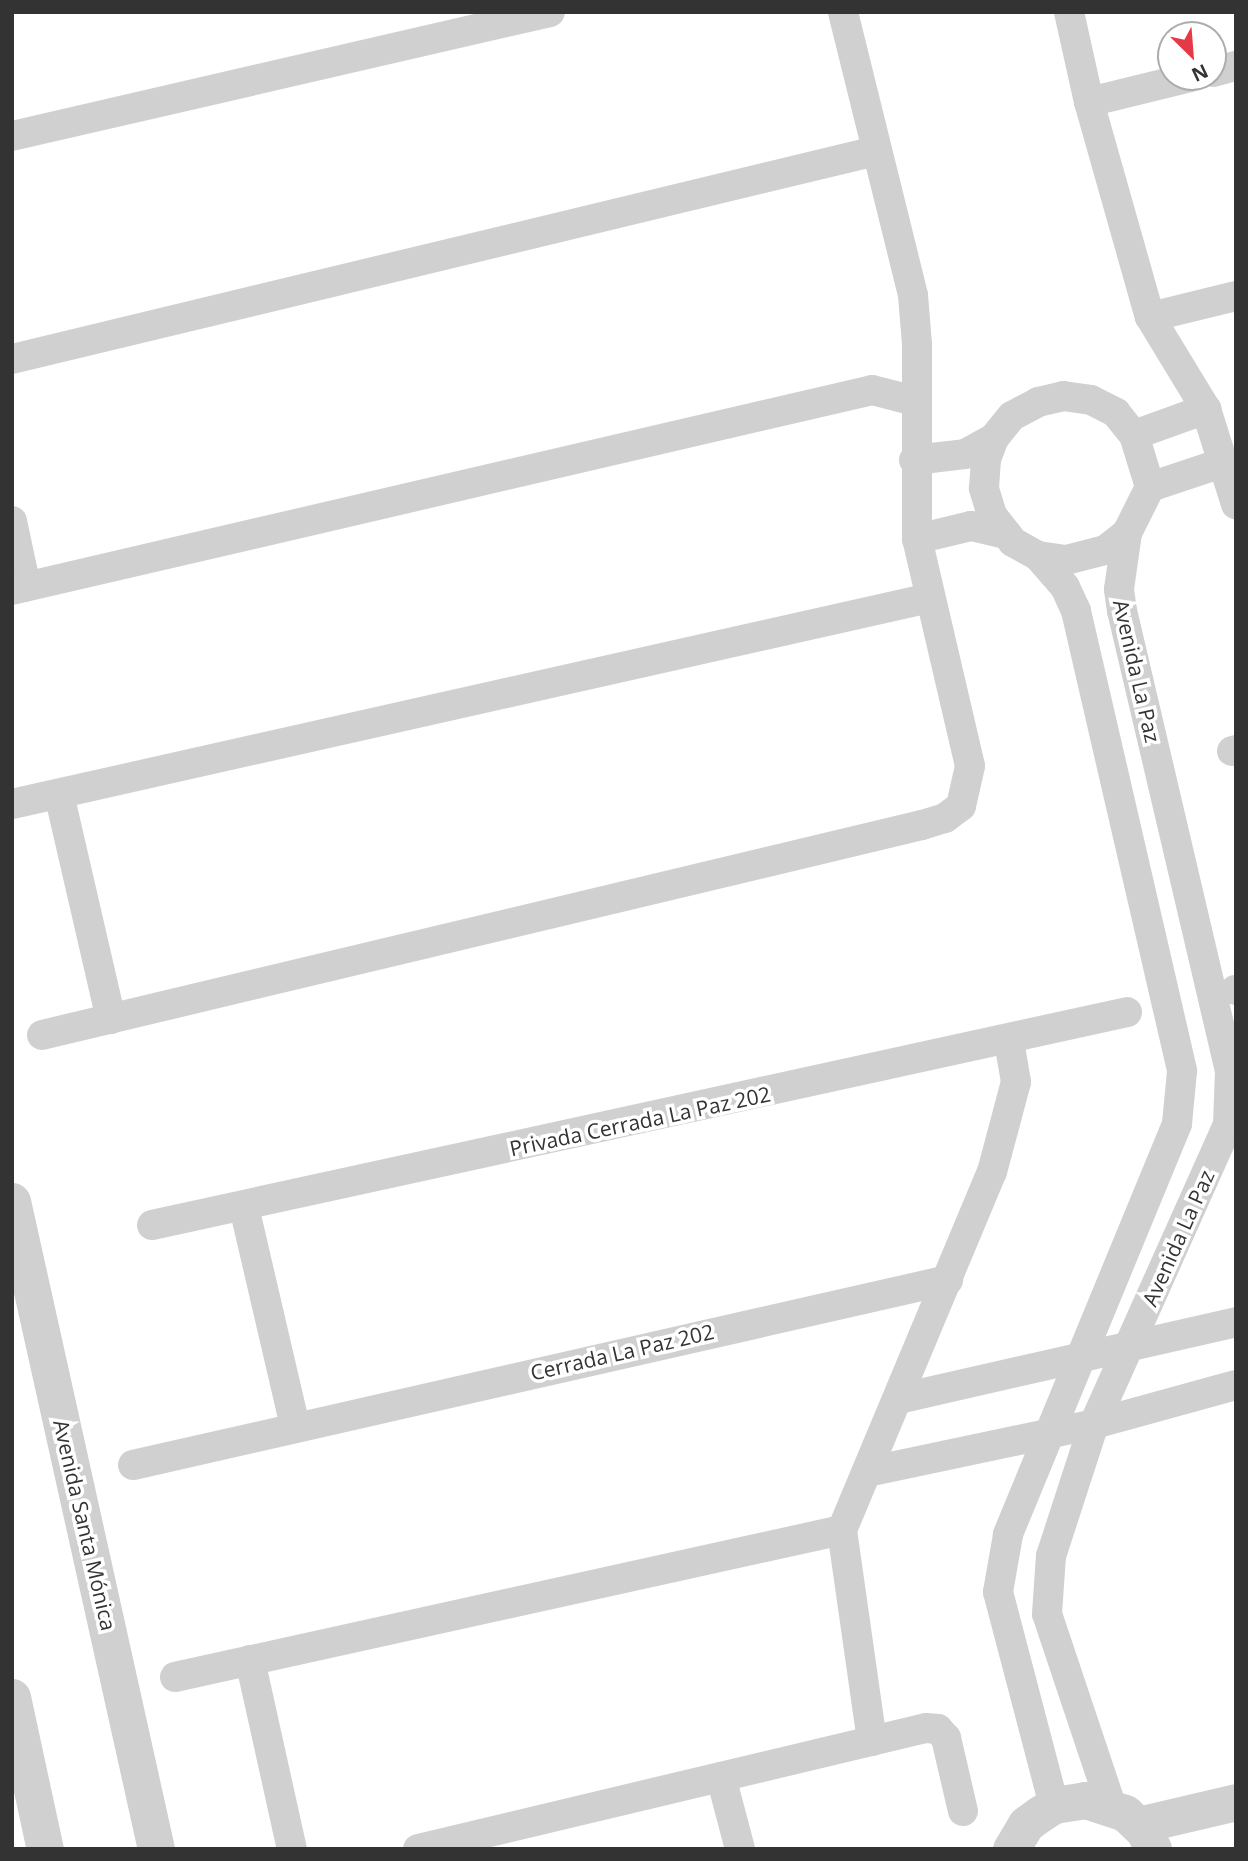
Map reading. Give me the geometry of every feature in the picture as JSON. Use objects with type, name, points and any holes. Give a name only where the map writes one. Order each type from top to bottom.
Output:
[{"type":"street","points":[[12,136],[550,12]]},
{"type":"street","points":[[42,1035],[945,818],[961,806],[970,766],[917,539],[913,295],[844,12]]},
{"type":"street","points":[[1069,12],[1089,102],[1150,317],[1206,409],[1225,462],[1236,505]]},
{"type":"street","points":[[1089,102],[1157,85]]},
{"type":"street","points":[[12,359],[876,151]]},
{"type":"street","points":[[1150,317],[1236,296]]},
{"type":"street","points":[[12,521],[19,589],[872,390],[915,401]]},
{"type":"street","points":[[1063,396],[1091,400],[1116,413],[1134,435],[1150,487],[1128,533],[1105,550],[1066,560],[1038,556],[1007,534],[992,515],[984,488],[986,459],[994,438],[1012,416],[1038,402],[1063,396]]},
{"type":"street","points":[[1134,435],[1206,409]]},
{"type":"street","points":[[914,460],[965,454],[994,438]]},
{"type":"street","points":[[1150,487],[1225,462]]},
{"type":"street","points":[[917,539],[971,526],[1007,534]]},
{"type":"street","name":"Avenida La Paz","points":[[1128,533],[1119,589],[1122,611],[1230,1071],[1228,1125],[1094,1424],[1051,1556],[1047,1614],[1134,1827]]},
{"type":"street","name":"Avenida La Paz","points":[[1038,556],[1065,587],[1076,611],[1182,1071],[1177,1124],[1078,1359],[1008,1535],[998,1591],[1054,1805]]},
{"type":"street","points":[[12,804],[930,598]]},
{"type":"street","points":[[59,794],[111,1019]]},
{"type":"street","name":"Privada Cerrada La Paz 202","points":[[152,1225],[1009,1041],[1126,1012]]},
{"type":"street","points":[[872,1741],[842,1530],[948,1280],[1010,1116],[1016,1082],[1009,1041]]},
{"type":"street","name":"Avenida Santa Mónica","points":[[12,1201],[156,1849]]},
{"type":"street","points":[[244,1207],[295,1426]]},
{"type":"street","name":"Cerrada La Paz 202","points":[[133,1465],[295,1426],[948,1280]]},
{"type":"street","points":[[898,1399],[1236,1322]]},
{"type":"street","points":[[867,1472],[1094,1424],[1236,1385]]},
{"type":"street","points":[[175,1677],[842,1530]]},
{"type":"street","points":[[250,1660],[292,1849]]},
{"type":"street","points":[[12,1697],[45,1849]]},
{"type":"street","points":[[418,1849],[511,1839],[721,1777],[872,1741],[938,1729],[946,1738],[963,1811]]},
{"type":"street","points":[[721,1777],[740,1849]]},
{"type":"street","points":[[1012,1849],[1026,1824],[1054,1805],[1085,1800],[1134,1827],[1236,1802]]}]
